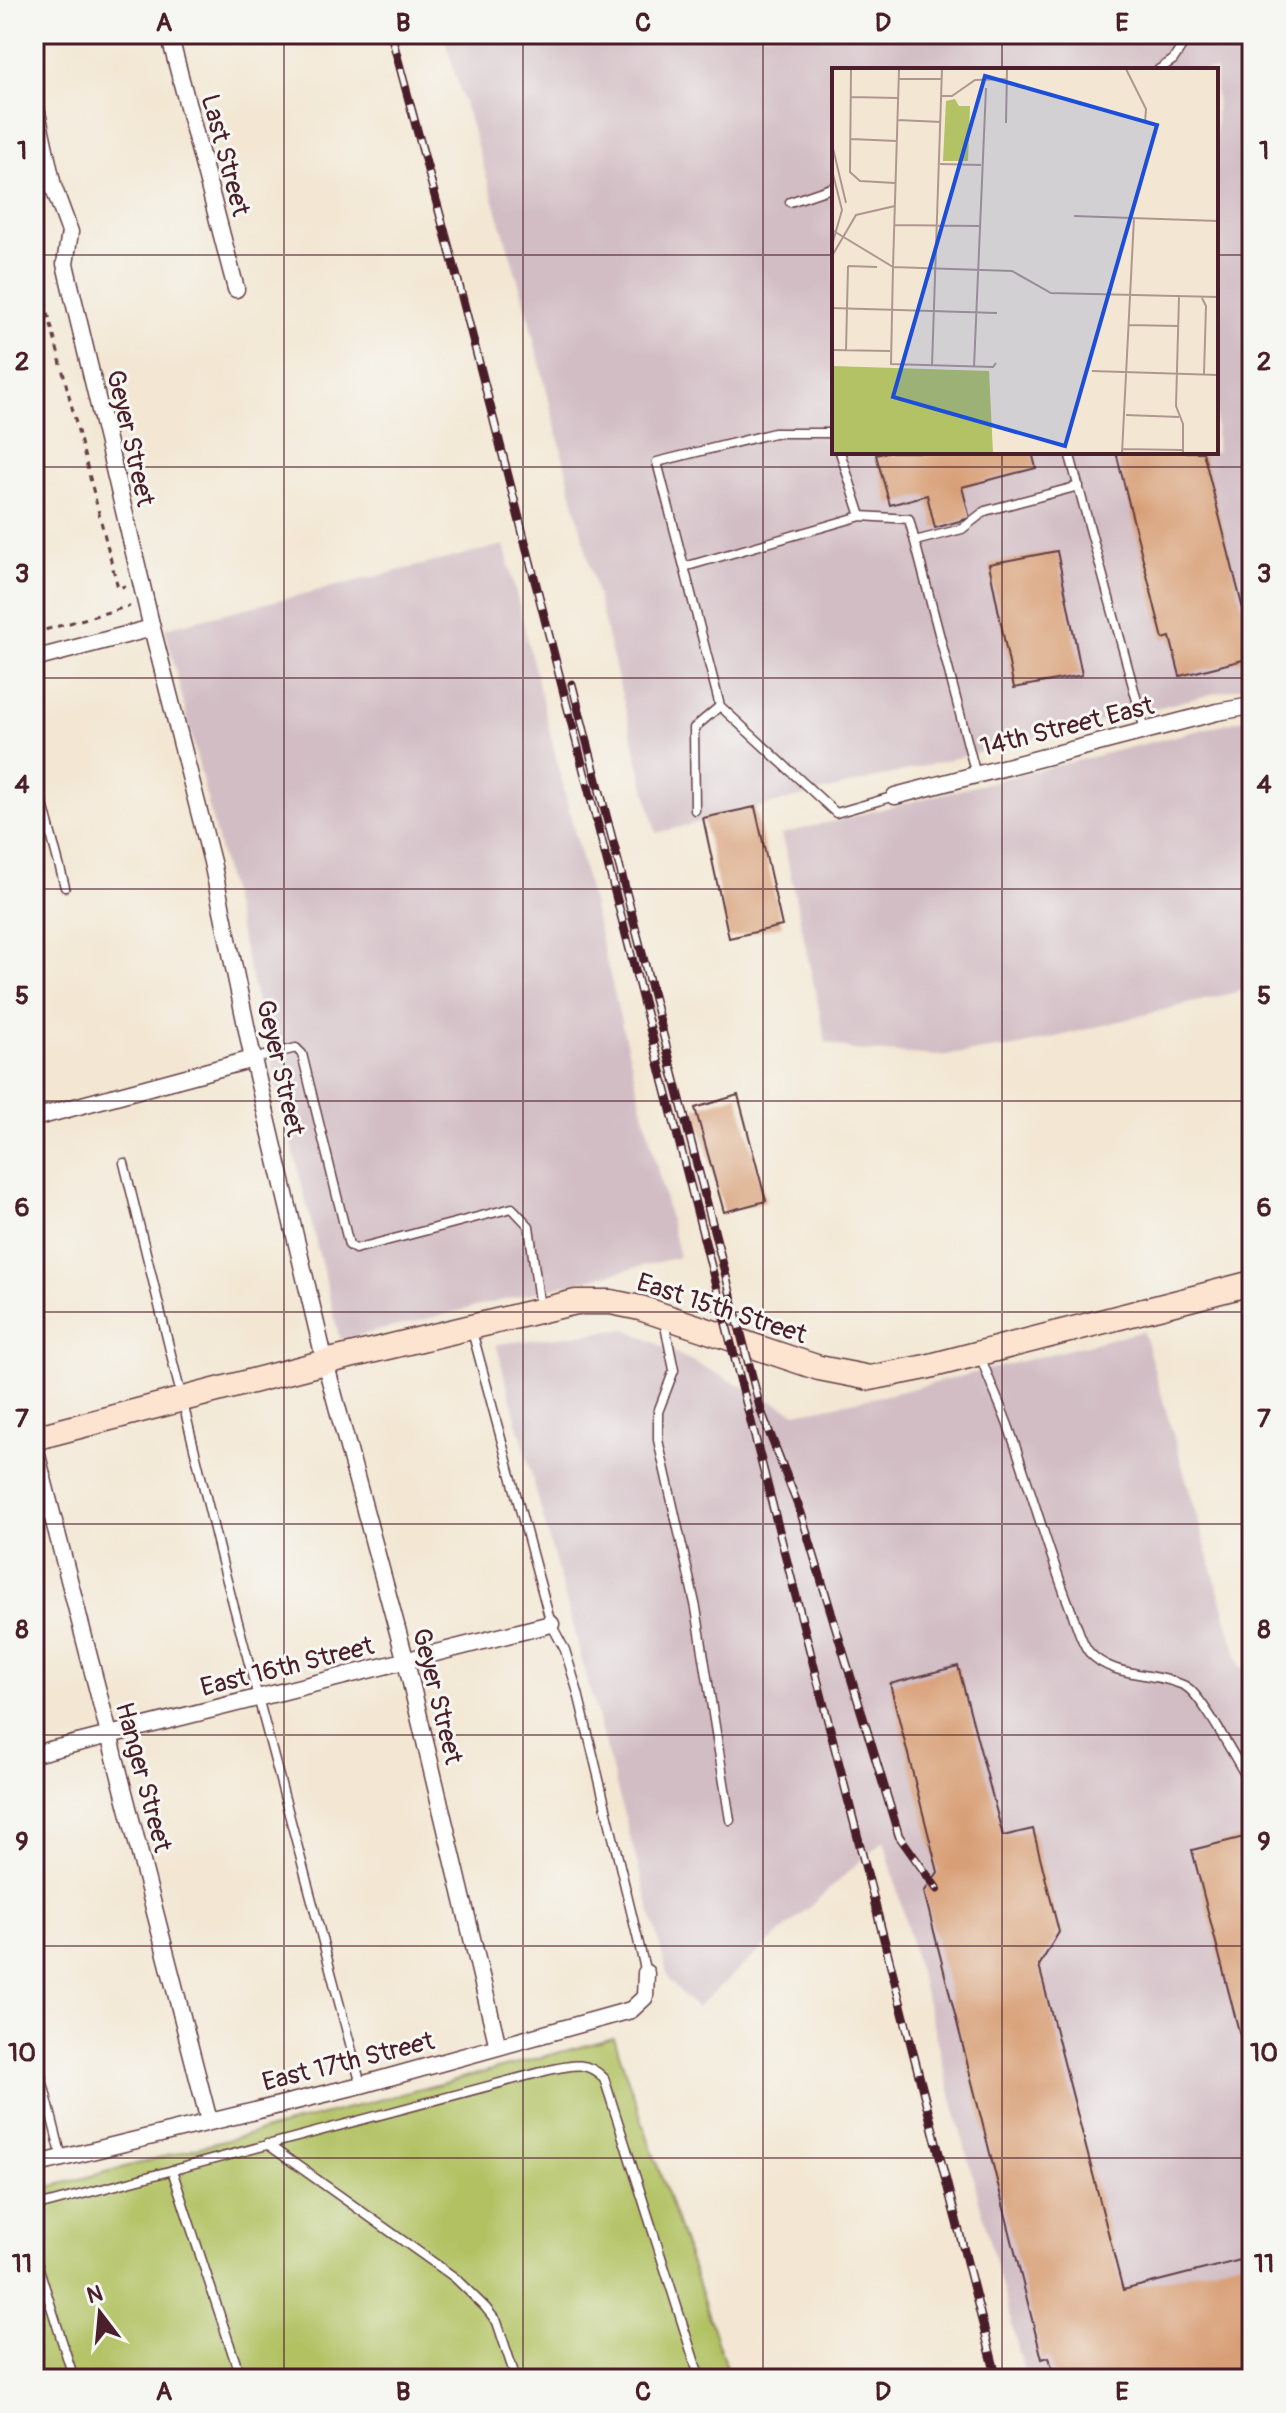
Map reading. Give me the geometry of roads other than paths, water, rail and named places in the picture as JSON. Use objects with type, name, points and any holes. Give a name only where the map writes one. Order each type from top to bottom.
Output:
[{"type":"street","name":"Last Street","points":[[169,34],[236,289]]},
{"type":"street","name":"Geyer Street","points":[[34,99],[53,186],[70,232],[65,264],[152,628],[212,862],[253,1059],[325,1362],[406,1662],[498,2047]]},
{"type":"street","points":[[34,659],[152,628]]},
{"type":"street","name":"14th Street East","points":[[895,796],[1252,706]]},
{"type":"street","points":[[34,1118],[253,1059]]},
{"type":"street","name":"East 15th Street","points":[[34,1438],[540,1309],[593,1301],[640,1308],[819,1368],[870,1378],[1252,1283]]},
{"type":"street","name":"Hanger Street","points":[[34,1444],[209,2121]]},
{"type":"street","name":"East 16th Street","points":[[34,1754],[551,1624]]},
{"type":"street","name":"East 17th Street","points":[[34,2165],[361,2085],[631,2010],[645,1997],[646,1973]]},
{"type":"lane","points":[[1161,68],[1173,60],[1190,34]]},
{"type":"lane","points":[[790,202],[832,188]]},
{"type":"lane","points":[[832,433],[774,433],[657,462],[720,706],[836,813],[895,796]]},
{"type":"lane","points":[[841,454],[861,516]]},
{"type":"lane","points":[[1070,454],[1145,731]]},
{"type":"lane","points":[[915,541],[962,529],[985,511],[1079,486]]},
{"type":"lane","points":[[684,567],[861,516],[909,519],[976,775]]},
{"type":"lane","points":[[695,810],[694,728],[720,706]]},
{"type":"lane","points":[[34,770],[65,887]]},
{"type":"lane","points":[[253,1059],[296,1048],[302,1054],[349,1245],[355,1249],[512,1208],[529,1226],[540,1309]]},
{"type":"lane","points":[[124,1163],[222,1562],[361,2085]]},
{"type":"lane","points":[[663,1316],[674,1370],[658,1412],[658,1440],[696,1608],[730,1820]]},
{"type":"lane","points":[[471,1326],[551,1624],[565,1650],[578,1693],[646,1973]]},
{"type":"lane","points":[[979,1353],[1087,1649],[1099,1661],[1118,1670],[1187,1686],[1203,1701],[1252,1786]]},
{"type":"lane","points":[[34,2047],[62,2158]]},
{"type":"lane","points":[[34,2207],[549,2070],[584,2064],[604,2078],[700,2379]]},
{"type":"lane","points":[[267,2144],[465,2287],[497,2322],[516,2379]]},
{"type":"lane","points":[[172,2170],[241,2379]]},
{"type":"lane","points":[[34,2253],[74,2379]]},
{"type":"railway","points":[[391,34],[458,281],[997,2379]]},
{"type":"railway","points":[[572,684],[761,1411],[801,1513],[899,1836],[937,1889]]}]
